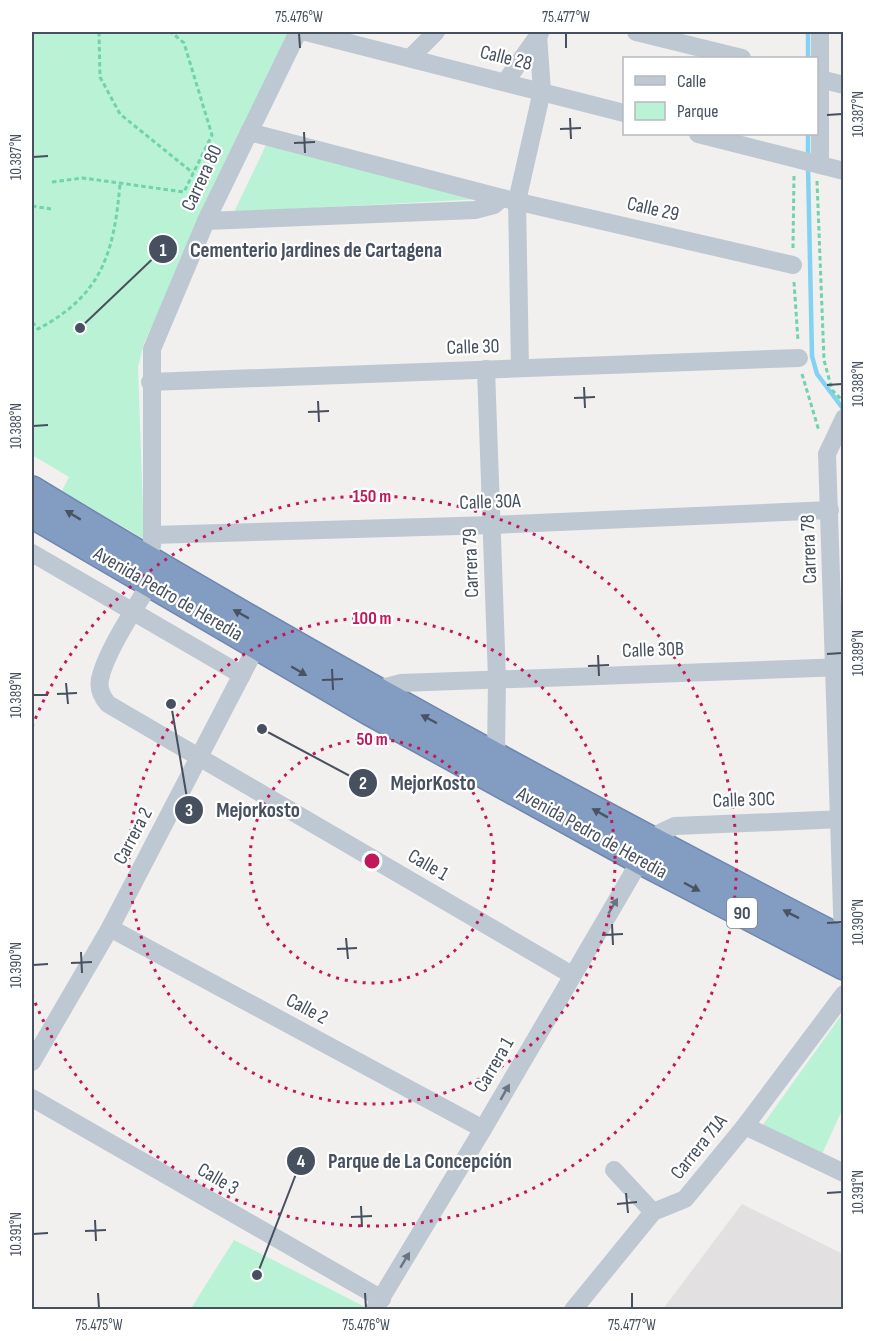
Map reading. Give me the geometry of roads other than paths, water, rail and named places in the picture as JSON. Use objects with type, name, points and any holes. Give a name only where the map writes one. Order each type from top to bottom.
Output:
[{"type":"highway","name":"Avenida Pedro de Heredia","points":[[32,490],[151,573]]},
{"type":"highway","name":"Avenida Pedro de Heredia","points":[[32,514],[151,573],[375,702],[646,851],[843,966]]},
{"type":"highway","name":"Avenida Pedro de Heredia","points":[[375,702],[496,755],[646,851],[843,941]]},
{"type":"street","name":"Carrera 80","points":[[151,573],[150,382],[154,340],[206,221],[298,32]]},
{"type":"street","name":"Calle 28","points":[[306,32],[542,90],[623,113]]},
{"type":"street","points":[[636,32],[738,57]]},
{"type":"street","points":[[818,164],[820,32]]},
{"type":"street","points":[[506,81],[539,33]]},
{"type":"street","points":[[520,368],[509,200],[542,90],[539,33]]},
{"type":"street","points":[[411,57],[427,36]]},
{"type":"street","points":[[818,78],[843,86]]},
{"type":"street","name":"Calle 29","points":[[249,132],[509,200],[793,265]]},
{"type":"street","points":[[702,135],[843,171]]},
{"type":"street","points":[[206,221],[475,210],[509,200]]},
{"type":"street","name":"Calle 30","points":[[150,382],[799,358]]},
{"type":"street","name":"Carrera 79","points":[[486,369],[496,678],[496,755]]},
{"type":"street","name":"Carrera 78","points":[[843,418],[829,449],[839,667],[843,941]]},
{"type":"street","name":"Calle 30A","points":[[152,535],[492,525],[830,510]]},
{"type":"street","points":[[32,553],[242,675]]},
{"type":"street","name":"Calle 1","points":[[151,573],[99,680],[101,695],[108,704],[198,759],[572,975]]},
{"type":"street","name":"Carrera 2","points":[[32,1062],[110,928],[262,637]]},
{"type":"street","name":"Calle 30B","points":[[375,702],[386,687],[401,683],[839,667]]},
{"type":"street","name":"Calle 30C","points":[[646,851],[662,832],[684,825],[841,819]]},
{"type":"street","name":"Carrera 1","points":[[378,1304],[646,851]]},
{"type":"street","name":"Calle 2","points":[[110,928],[483,1129]]},
{"type":"street","name":"Carrera 71A","points":[[573,1310],[653,1212],[685,1199],[745,1126],[843,994]]},
{"type":"street","name":"Calle 3","points":[[32,1098],[378,1304]]},
{"type":"street","points":[[745,1126],[843,1173]]},
{"type":"street","points":[[614,1170],[653,1212]]},
{"type":"waterway","points":[[808,32],[808,57]]},
{"type":"waterway","points":[[808,135],[808,158]]},
{"type":"waterway","points":[[808,166],[812,356],[817,374],[844,410]]},
{"type":"place","name":"Cementerio Jardines de Cartagena","points":[[80,328]]},
{"type":"place","name":"Mejorkosto","points":[[171,704]]},
{"type":"place","name":"MejorKosto","points":[[262,729]]},
{"type":"place","name":"Parque de La Concepción","points":[[257,1275]]}]
